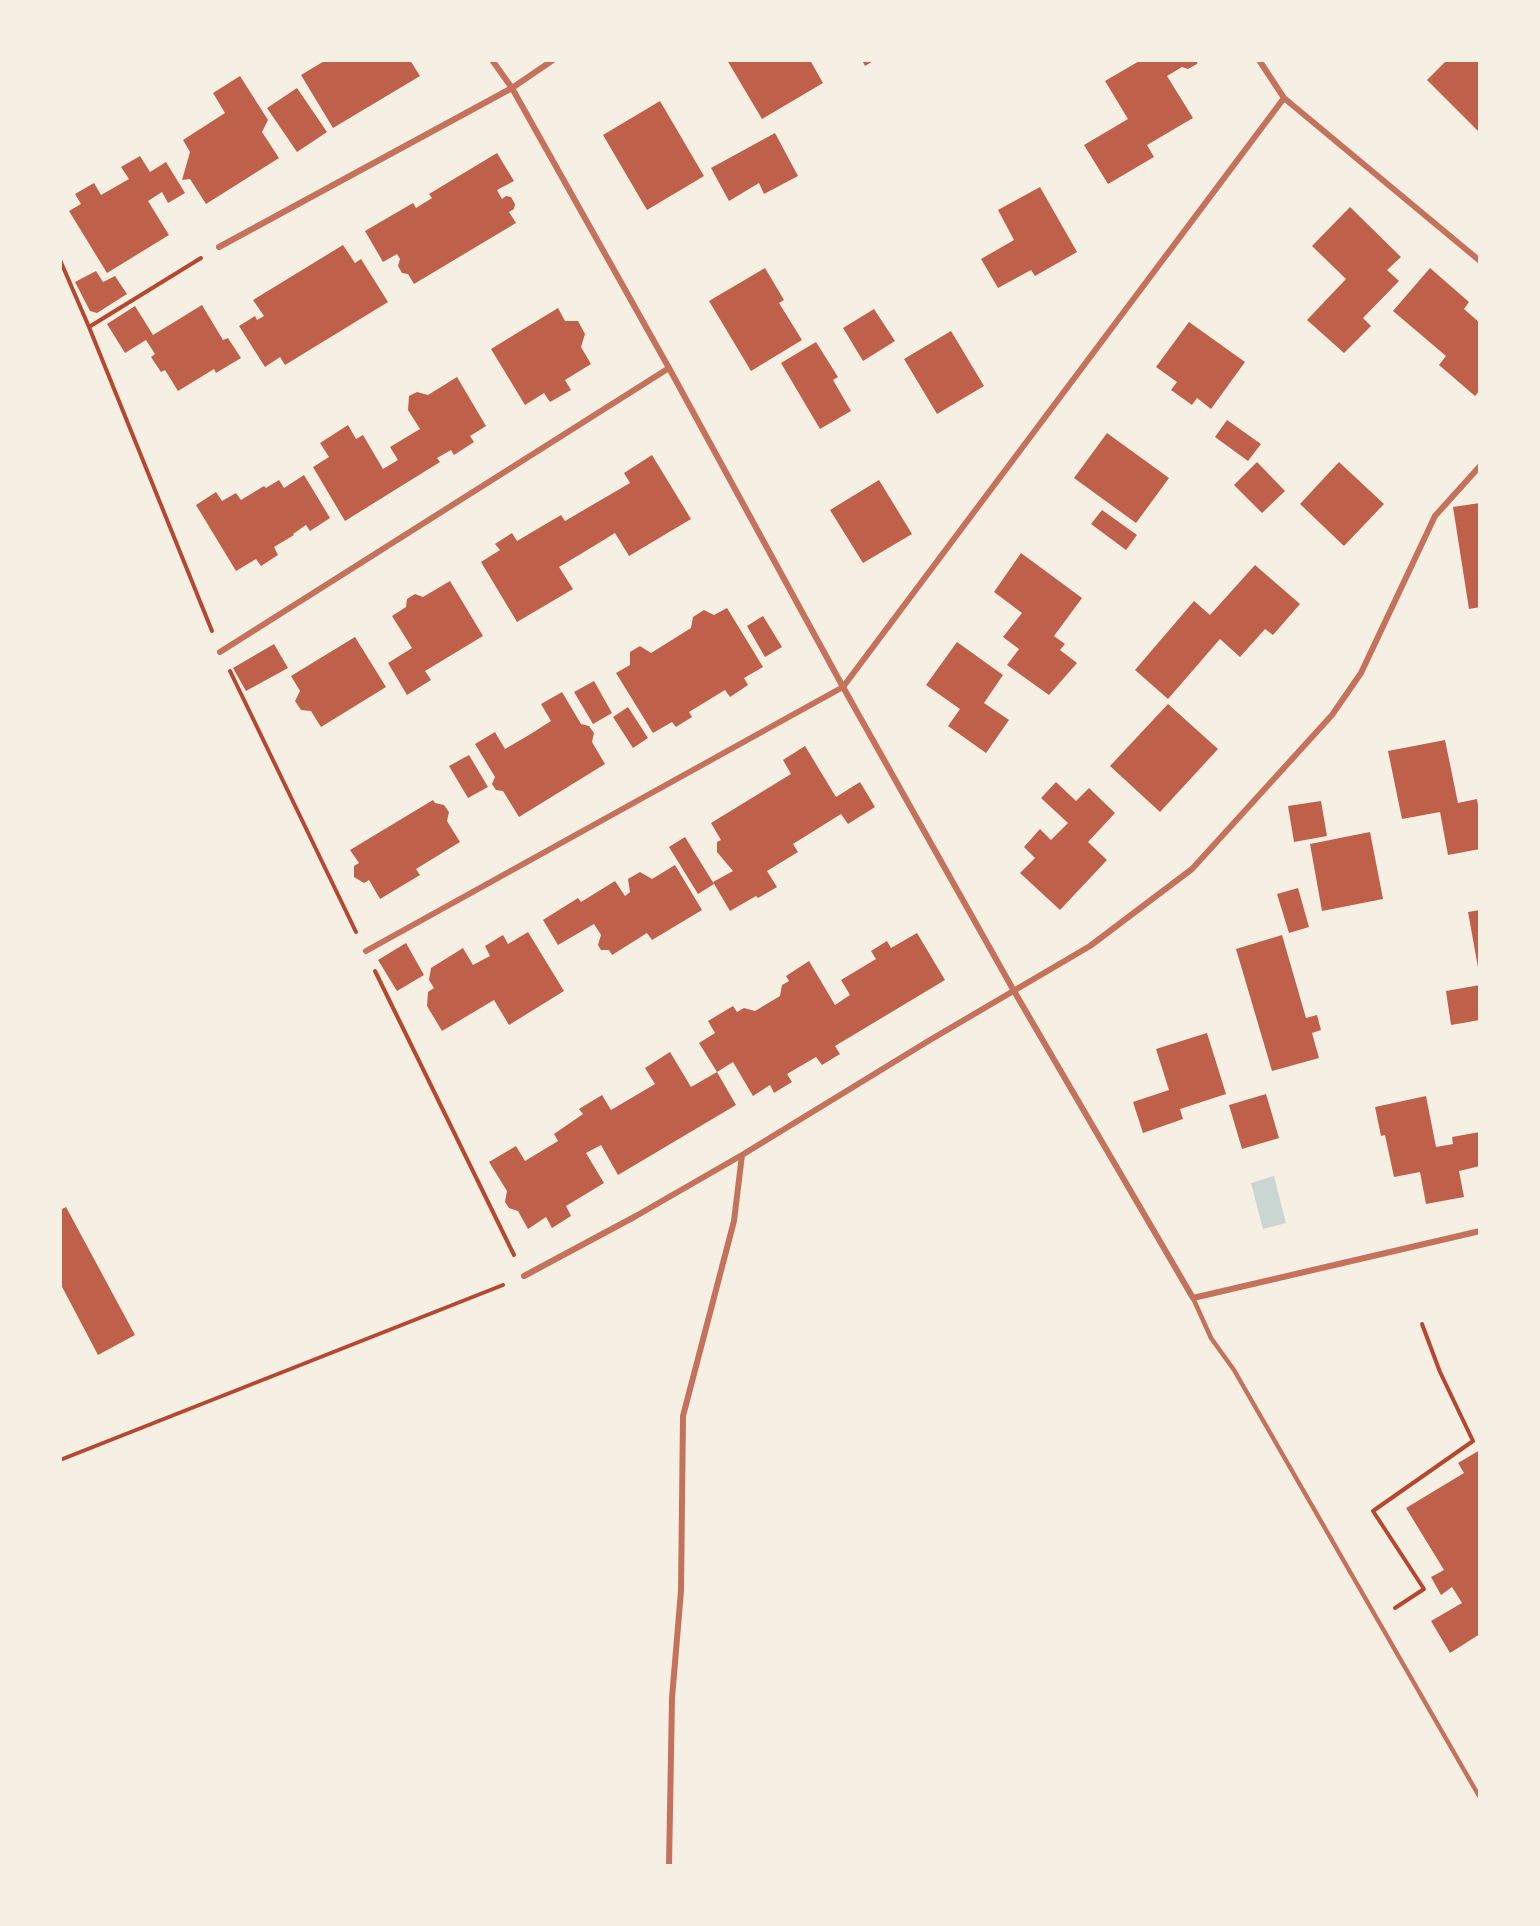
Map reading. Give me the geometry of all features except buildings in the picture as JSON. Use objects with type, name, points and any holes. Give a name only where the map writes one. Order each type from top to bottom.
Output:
[{"type":"street","points":[[492,60],[512,88],[669,368],[843,687],[1014,991],[1193,1298],[1480,1231]]},
{"type":"street","points":[[219,247],[512,88],[553,60]]},
{"type":"street","points":[[1259,60],[1284,98],[1480,261]]},
{"type":"street","points":[[366,951],[843,687],[1284,98]]},
{"type":"street","points":[[220,652],[669,368]]},
{"type":"street","points":[[524,1276],[636,1216],[742,1155],[1090,946],[1192,870],[1332,715],[1361,673],[1435,516],[1480,466]]},
{"type":"street","points":[[669,1866],[672,1698],[681,1590],[683,1416],[734,1221],[742,1155]]},
{"type":"lane","points":[[1193,1298],[1211,1338],[1234,1370],[1479,1796]]},
{"type":"path","points":[[89,327],[219,247]]},
{"type":"path","points":[[60,260],[220,652],[524,1276],[60,1460]]},
{"type":"path","points":[[1377,1619],[1424,1589],[1373,1511],[1473,1441],[1440,1372],[1422,1324]]},
{"type":"shaded area","points":[[1274,1176],[1286,1223],[1263,1229],[1251,1183]]}]
